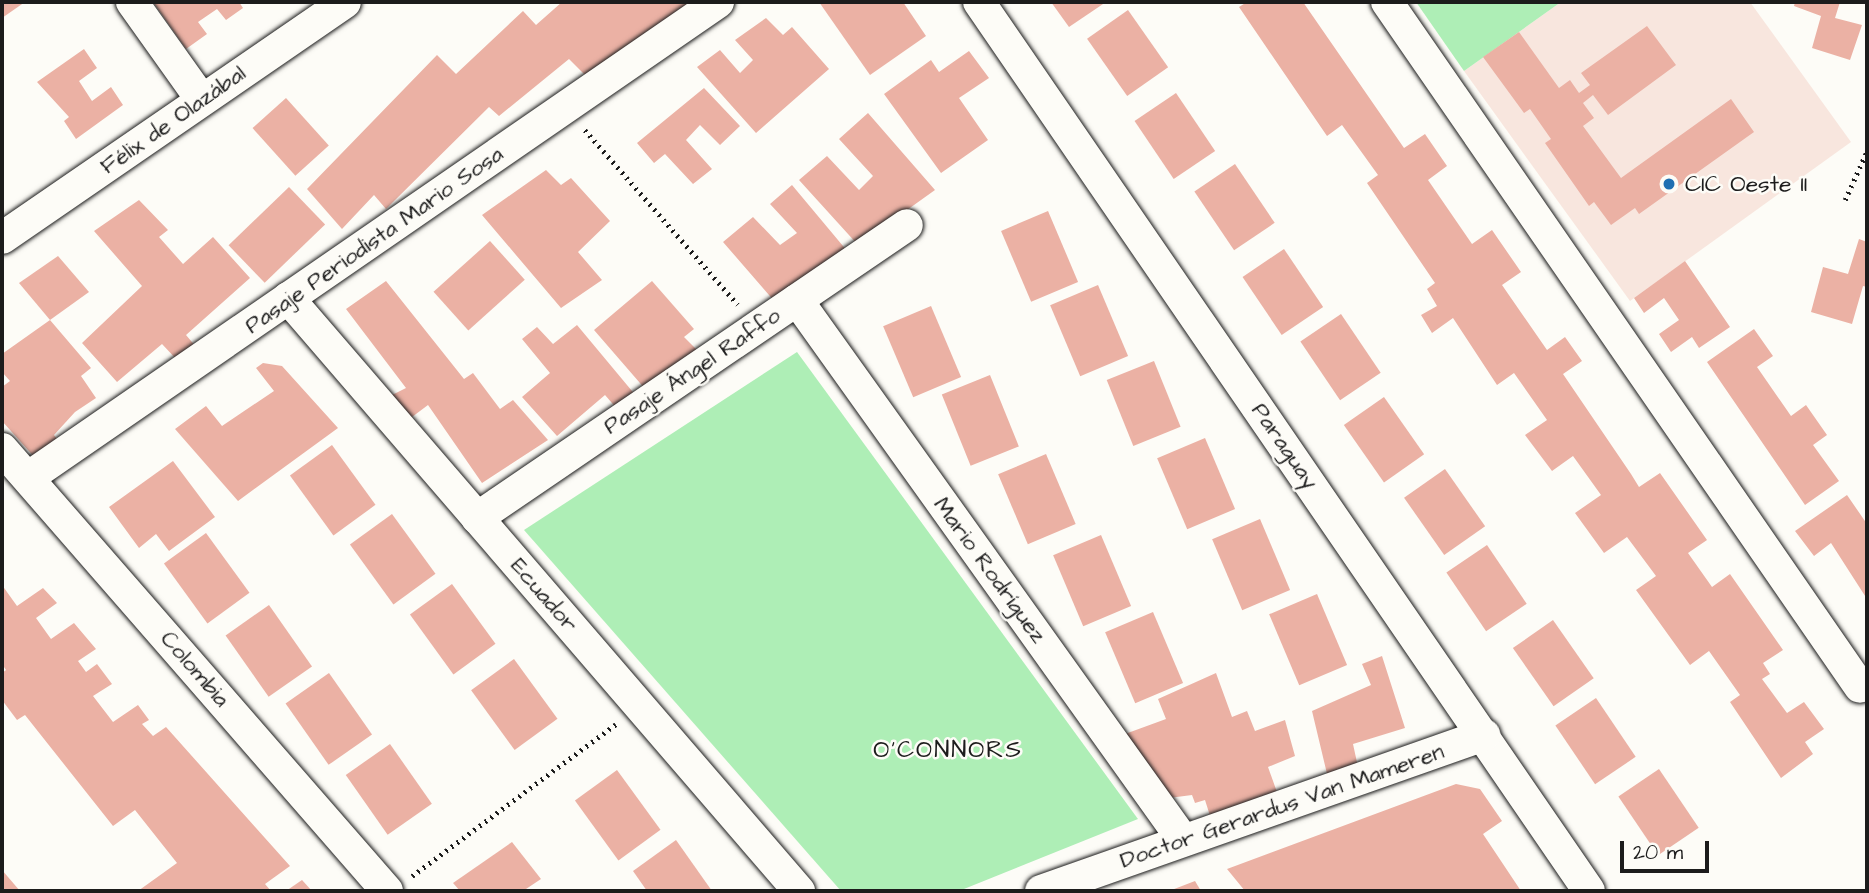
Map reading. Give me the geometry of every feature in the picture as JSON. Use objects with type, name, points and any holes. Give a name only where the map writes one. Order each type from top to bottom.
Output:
[{"type":"street","points":[[132,2],[202,100]]},
{"type":"street","name":"Félix de Olazábal","points":[[2,238],[345,2]]},
{"type":"street","name":"Pasaje Periodista Mario Sosa","points":[[29,477],[718,2]]},
{"type":"street","name":"Paraguay","points":[[979,2],[1589,891]]},
{"type":"street","points":[[1387,2],[1860,687]]},
{"type":"street","name":"Pasaje Ángel Raffo","points":[[477,518],[907,225]]},
{"type":"street","name":"Ecuador","points":[[288,299],[800,891]]},
{"type":"street","name":"Mario Rodríguez","points":[[797,300],[1183,839]]},
{"type":"street","name":"Colombia","points":[[2,449],[395,887]]},
{"type":"street","name":"Doctor Gerardus Van Mameren","points":[[1041,891],[1484,735]]},
{"type":"path","points":[[565,107],[757,327]]},
{"type":"path","points":[[1845,200],[1867,151]]},
{"type":"path","points":[[395,887],[640,706]]},
{"type":"shaded area","name":"CIC Oeste II","points":[[1561,2],[1750,2],[1851,142],[1630,301],[1464,71]]},
{"type":"green space","points":[[1416,2],[1561,2],[1464,71]]},
{"type":"green space","points":[[797,352],[1138,819],[959,891],[841,891],[524,530]]},
{"type":"building","points":[[2,2],[25,2],[2,18]]},
{"type":"building","points":[[153,2],[239,2],[243,8],[226,20],[217,9],[198,22],[207,34],[186,49]]},
{"type":"building","points":[[562,2],[696,2],[587,77],[569,59],[499,116],[489,107],[386,209],[374,195],[342,229],[307,189],[437,55],[456,74],[523,11],[536,25]]},
{"type":"building","points":[[819,2],[903,2],[926,36],[870,75]]},
{"type":"building","points":[[1051,2],[1106,2],[1069,27]]},
{"type":"building","points":[[1247,2],[1303,2],[1404,148],[1425,134],[1447,166],[1428,180],[1472,244],[1492,230],[1521,272],[1502,285],[1547,350],[1565,337],[1582,361],[1563,374],[1639,487],[1660,473],[1707,540],[1688,553],[1712,587],[1730,574],[1783,650],[1763,663],[1770,674],[1762,679],[1787,713],[1804,702],[1824,729],[1805,742],[1813,754],[1781,778],[1730,702],[1740,695],[1709,651],[1690,665],[1636,590],[1656,576],[1627,537],[1604,553],[1575,513],[1601,495],[1573,456],[1552,471],[1525,435],[1547,420],[1514,373],[1497,385],[1453,318],[1432,333],[1421,315],[1437,306],[1427,289],[1435,283],[1367,183],[1378,175],[1342,125],[1327,136],[1239,7]]},
{"type":"building","points":[[1795,2],[1840,2],[1835,18],[1862,25],[1850,60],[1812,48],[1821,16],[1794,6]]},
{"type":"building","points":[[1128,10],[1168,67],[1127,96],[1087,39]]},
{"type":"building","points":[[766,18],[783,35],[792,27],[829,69],[756,133],[697,67],[720,50],[740,73],[753,60],[735,40]]},
{"type":"building","points":[[1647,26],[1676,65],[1608,115],[1593,95],[1583,103],[1594,118],[1583,126],[1621,178],[1731,99],[1754,132],[1639,214],[1635,208],[1611,225],[1594,202],[1589,206],[1545,143],[1551,139],[1530,109],[1524,113],[1483,57],[1519,32],[1559,88],[1570,80],[1579,93],[1590,85],[1581,73]]},
{"type":"building","points":[[84,49],[97,68],[79,81],[92,101],[111,87],[123,105],[76,139],[64,121],[69,117],[37,82]]},
{"type":"building","points":[[969,51],[989,78],[959,98],[988,140],[941,173],[884,94],[931,60],[939,72]]},
{"type":"building","points":[[704,88],[740,126],[720,145],[700,125],[686,140],[712,169],[693,184],[665,154],[654,163],[637,143]]},
{"type":"building","points":[[1176,93],[1215,151],[1174,179],[1135,121]]},
{"type":"building","points":[[286,98],[329,146],[295,176],[253,128]]},
{"type":"building","points":[[868,113],[935,190],[858,245],[799,180],[827,156],[859,190],[873,176],[839,139]]},
{"type":"building","points":[[1235,164],[1275,223],[1234,250],[1194,191]]},
{"type":"building","points":[[546,170],[561,185],[571,178],[610,221],[578,252],[602,280],[561,308],[482,215]]},
{"type":"building","points":[[792,185],[848,252],[776,303],[723,242],[753,217],[780,245],[797,233],[770,204]]},
{"type":"building","points":[[289,187],[325,224],[265,283],[229,245]]},
{"type":"building","points":[[139,200],[168,230],[159,237],[183,264],[213,237],[250,278],[186,335],[197,348],[178,361],[162,344],[117,382],[82,343],[142,286],[94,231]]},
{"type":"building","points":[[1048,211],[1078,282],[1031,302],[1001,231]]},
{"type":"building","points":[[1859,239],[1867,242],[1867,287],[1863,286],[1852,324],[1811,312],[1823,267],[1848,274]]},
{"type":"building","points":[[490,241],[525,280],[468,330],[434,292]]},
{"type":"building","points":[[1284,249],[1323,307],[1282,335],[1243,277]]},
{"type":"building","points":[[58,256],[89,292],[50,320],[19,283]]},
{"type":"building","points":[[1685,261],[1730,327],[1699,348],[1692,337],[1671,352],[1659,334],[1679,320],[1664,298],[1644,313],[1634,298]]},
{"type":"building","points":[[386,281],[464,379],[473,373],[500,409],[513,400],[548,440],[482,483],[428,405],[408,420],[388,397],[406,388],[346,309]]},
{"type":"building","points":[[652,281],[694,329],[684,337],[700,353],[646,390],[594,330]]},
{"type":"building","points":[[1098,285],[1128,356],[1080,376],[1050,305]]},
{"type":"building","points":[[931,306],[961,377],[913,397],[883,326]]},
{"type":"building","points":[[1341,314],[1381,373],[1340,400],[1300,341]]},
{"type":"building","points":[[50,320],[91,368],[81,376],[96,398],[75,412],[54,435],[60,443],[36,459],[2,421],[2,387],[10,381],[2,372],[2,354]]},
{"type":"building","points":[[577,325],[637,397],[618,410],[605,395],[557,436],[522,397],[550,373],[522,339],[537,327],[553,344]]},
{"type":"building","points":[[1754,329],[1773,356],[1757,367],[1791,416],[1806,405],[1827,435],[1813,445],[1839,481],[1805,505],[1707,362]]},
{"type":"building","points":[[1154,361],[1181,427],[1133,446],[1107,380]]},
{"type":"building","points":[[263,363],[282,366],[338,428],[238,501],[175,429],[206,406],[222,426],[274,391],[256,368]]},
{"type":"building","points":[[990,375],[1019,446],[971,466],[942,394]]},
{"type":"building","points":[[1384,397],[1424,454],[1384,482],[1344,425]]},
{"type":"building","points":[[1205,438],[1235,509],[1187,529],[1157,458]]},
{"type":"building","points":[[332,445],[375,505],[333,535],[290,476]]},
{"type":"building","points":[[1046,454],[1076,524],[1028,544],[998,474]]},
{"type":"building","points":[[173,461],[215,517],[169,551],[156,534],[139,548],[109,507]]},
{"type":"building","points":[[1445,469],[1485,526],[1444,555],[1404,498]]},
{"type":"building","points":[[1847,495],[1867,524],[1867,599],[1831,543],[1814,556],[1795,531]]},
{"type":"building","points":[[392,514],[435,574],[393,604],[350,545]]},
{"type":"building","points":[[1260,519],[1290,590],[1242,610],[1212,539]]},
{"type":"building","points":[[206,533],[249,593],[207,623],[164,564]]},
{"type":"building","points":[[1101,535],[1131,606],[1083,626],[1053,555]]},
{"type":"building","points":[[1487,545],[1527,604],[1486,631],[1446,572]]},
{"type":"building","points":[[452,584],[495,644],[453,674],[410,615]]},
{"type":"building","points":[[2,585],[17,606],[43,588],[57,603],[36,618],[51,639],[74,623],[96,649],[78,661],[86,672],[97,664],[112,684],[93,696],[113,722],[138,705],[149,720],[142,724],[153,736],[166,727],[290,866],[265,884],[271,891],[138,891],[177,863],[135,810],[113,826],[25,715],[17,720],[2,700],[2,673],[6,670],[2,664]]},
{"type":"building","points":[[1317,594],[1347,665],[1299,685],[1269,614]]},
{"type":"building","points":[[269,605],[312,666],[269,697],[226,635]]},
{"type":"building","points":[[1153,612],[1183,683],[1135,703],[1105,632]]},
{"type":"building","points":[[1553,620],[1594,678],[1554,706],[1513,648]]},
{"type":"building","points":[[1382,656],[1405,728],[1353,744],[1358,767],[1328,778],[1312,711],[1371,685],[1362,664]]},
{"type":"building","points":[[514,659],[557,719],[515,750],[471,690]]},
{"type":"building","points":[[329,673],[372,734],[329,765],[286,703]]},
{"type":"building","points":[[1216,673],[1232,717],[1247,711],[1255,731],[1285,720],[1295,756],[1268,767],[1278,795],[1211,819],[1205,800],[1195,803],[1192,795],[1169,798],[1125,734],[1166,719],[1158,699]]},
{"type":"building","points":[[1596,698],[1636,757],[1595,784],[1555,725]]},
{"type":"building","points":[[390,744],[432,804],[388,835],[346,775]]},
{"type":"building","points":[[1659,769],[1699,828],[1658,855],[1618,796]]},
{"type":"building","points":[[617,770],[660,830],[618,860],[575,801]]},
{"type":"building","points":[[1456,784],[1480,789],[1502,821],[1483,834],[1521,891],[1245,891],[1227,869]]},
{"type":"building","points":[[676,840],[712,891],[647,891],[633,871]]},
{"type":"building","points":[[512,842],[541,879],[523,891],[460,891],[453,883]]},
{"type":"building","points":[[2,870],[20,891],[2,891]]},
{"type":"building","points":[[302,880],[312,891],[286,891]]},
{"type":"building","points":[[1195,881],[1201,891],[1169,891]]},
{"type":"place","name":"CIC Oeste II","points":[[1669,184]]},
{"type":"district","name":"O'CONNORS","points":[[948,751]]}]
